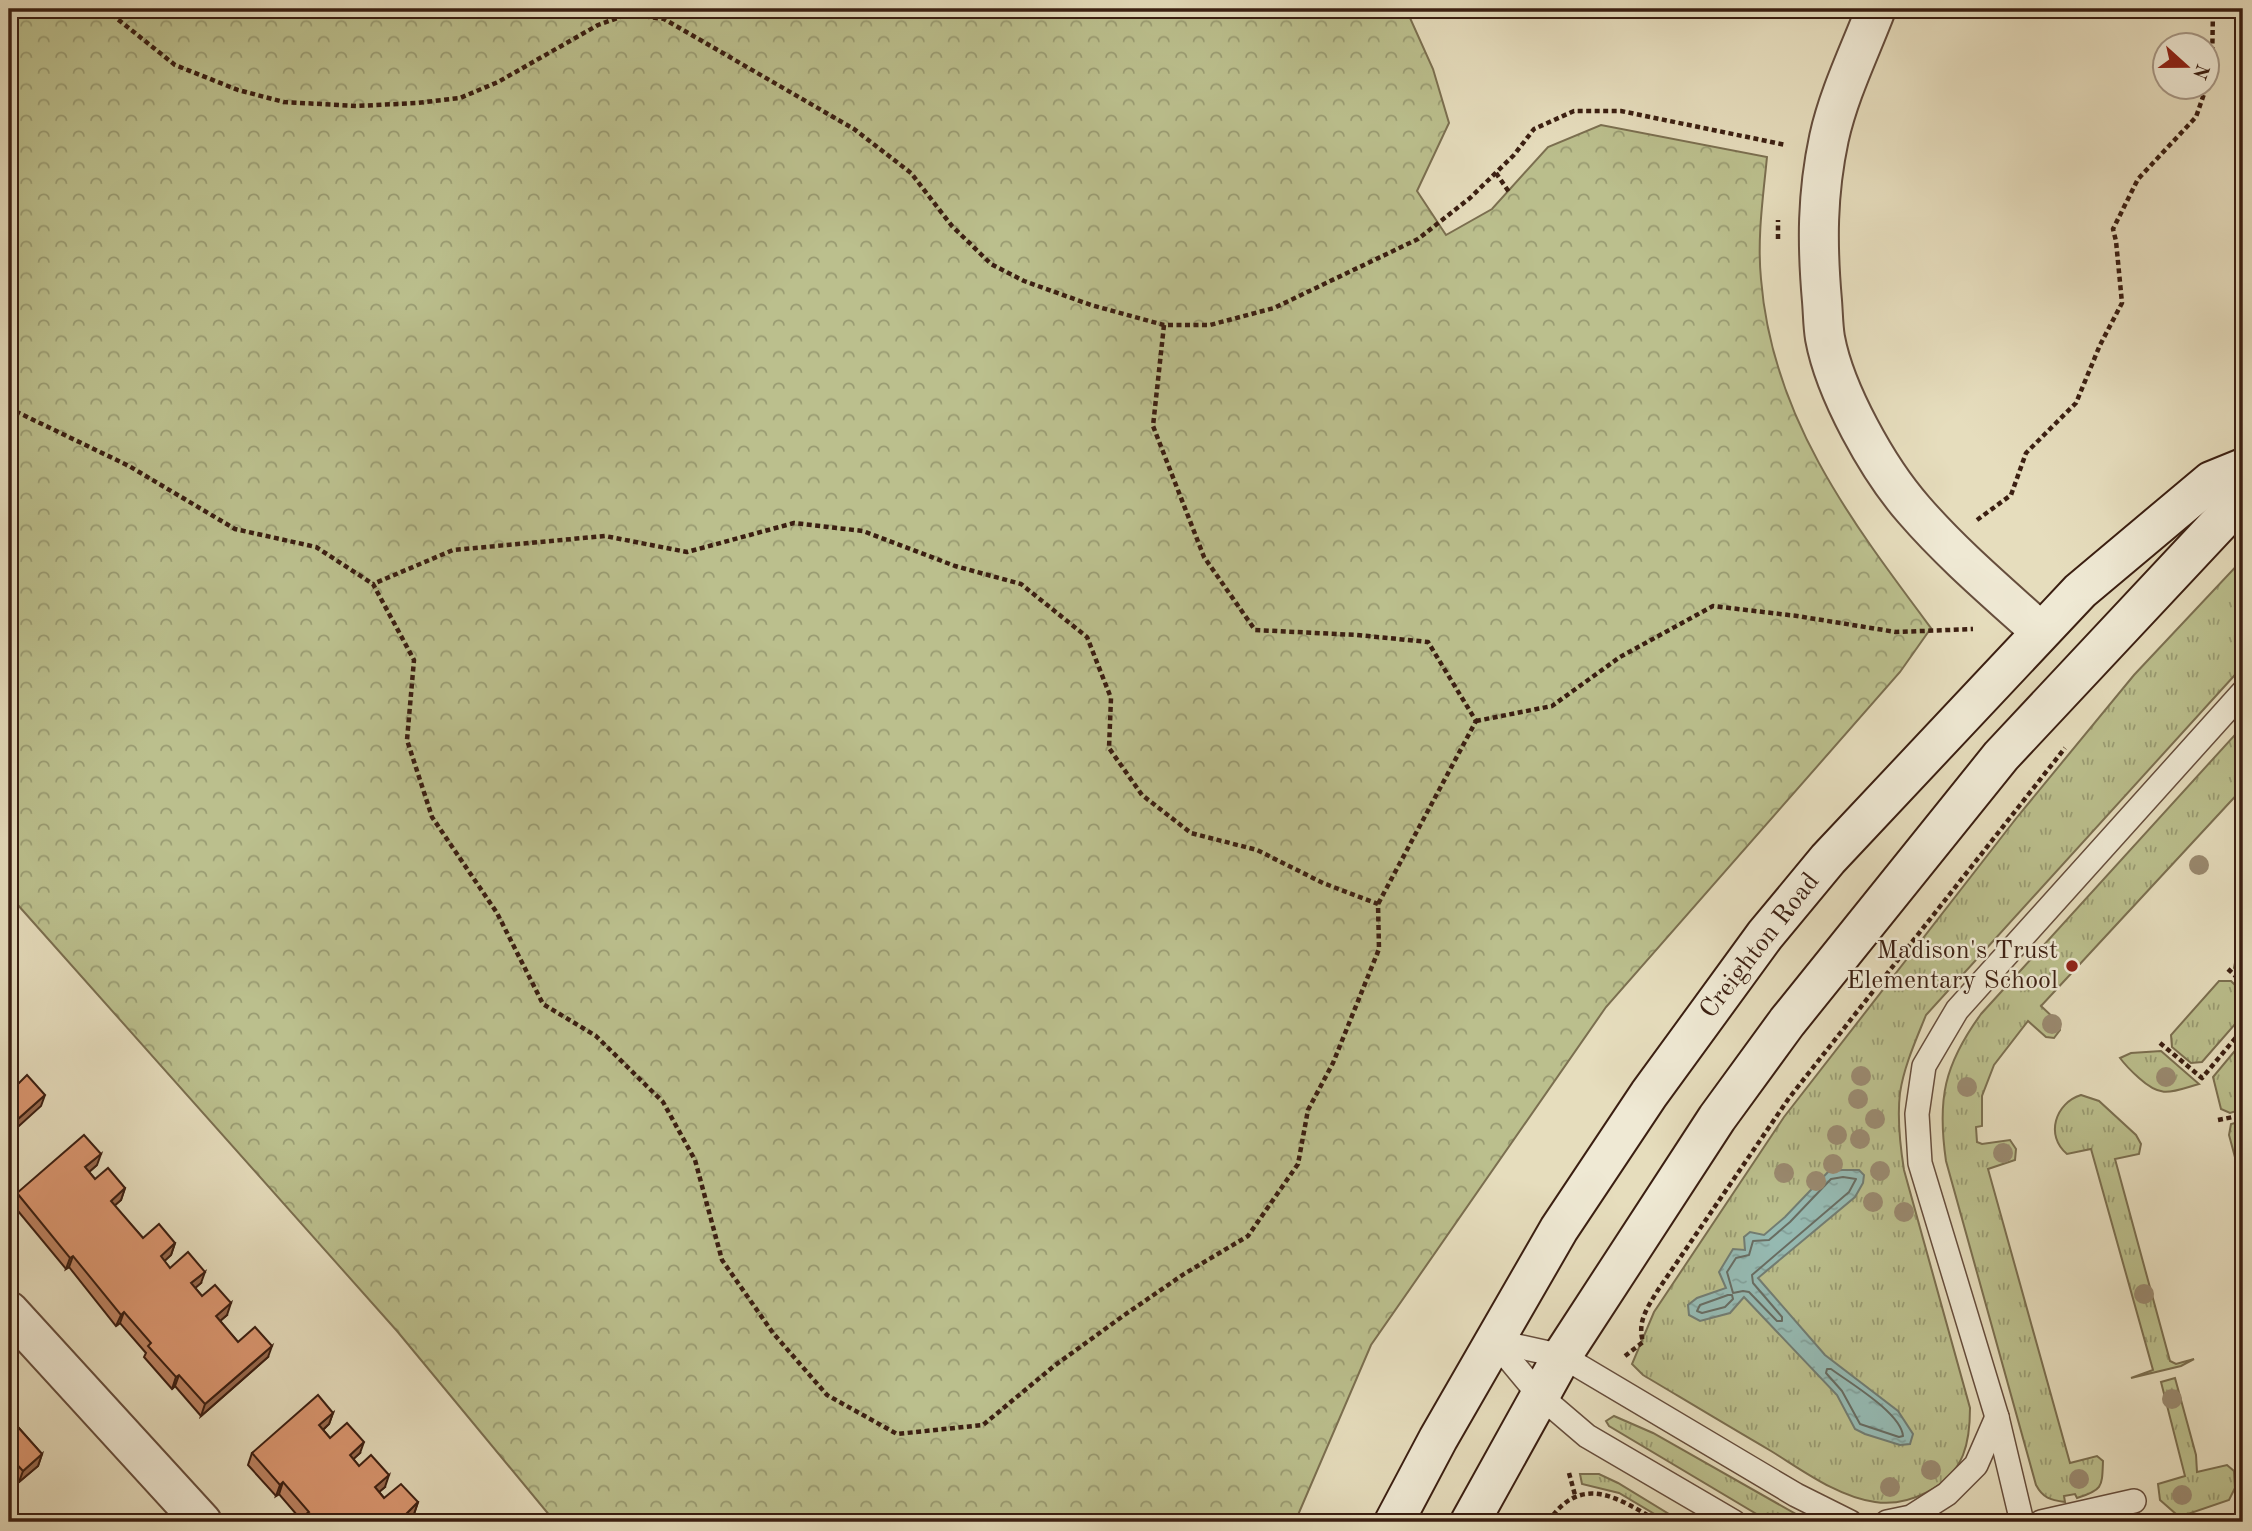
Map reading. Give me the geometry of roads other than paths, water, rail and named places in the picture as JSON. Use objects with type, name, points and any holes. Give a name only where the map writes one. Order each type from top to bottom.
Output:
[{"type":"street","points":[[1877,9],[1838,105],[1829,136],[1818,199],[1819,274],[1825,338],[1847,404],[1879,461],[1913,508],[1947,545],[2040,631]]},
{"type":"street","name":"Creighton Road","points":[[1394,1522],[1438,1439],[1559,1229],[1641,1106],[1765,935],[1828,859],[2080,591],[2211,481],[2243,468]]},
{"type":"street","points":[[1470,1522],[1562,1356],[1717,1118],[1787,1022],[2001,756],[2238,503],[2243,490]]},
{"type":"street","points":[[9,1311],[202,1522]]},
{"type":"lane","points":[[2022,1522],[1997,1417],[1920,1163],[1917,1114],[1924,1066],[1957,1010],[2243,692]]},
{"type":"lane","points":[[1494,1341],[1562,1356],[1796,1494],[1843,1519],[1864,1522]]},
{"type":"lane","points":[[1494,1341],[1539,1395],[1587,1436],[1734,1522]]},
{"type":"lane","points":[[1887,1522],[1910,1517],[1947,1494],[1976,1465],[1997,1417]]},
{"type":"lane","points":[[2041,1522],[2134,1501]]},
{"type":"water","points":[[1859,1170],[1864,1175],[1863,1183],[1855,1197],[1758,1278],[1825,1355],[1898,1411],[1913,1434],[1910,1444],[1900,1445],[1855,1429],[1837,1395],[1744,1297],[1730,1313],[1700,1321],[1689,1315],[1688,1305],[1697,1298],[1726,1288],[1719,1272],[1733,1249],[1745,1250],[1744,1237],[1750,1232],[1764,1235],[1828,1172]]},
{"type":"place","name":"Madison's Trust Elementary School","points":[[2072,966]]}]
